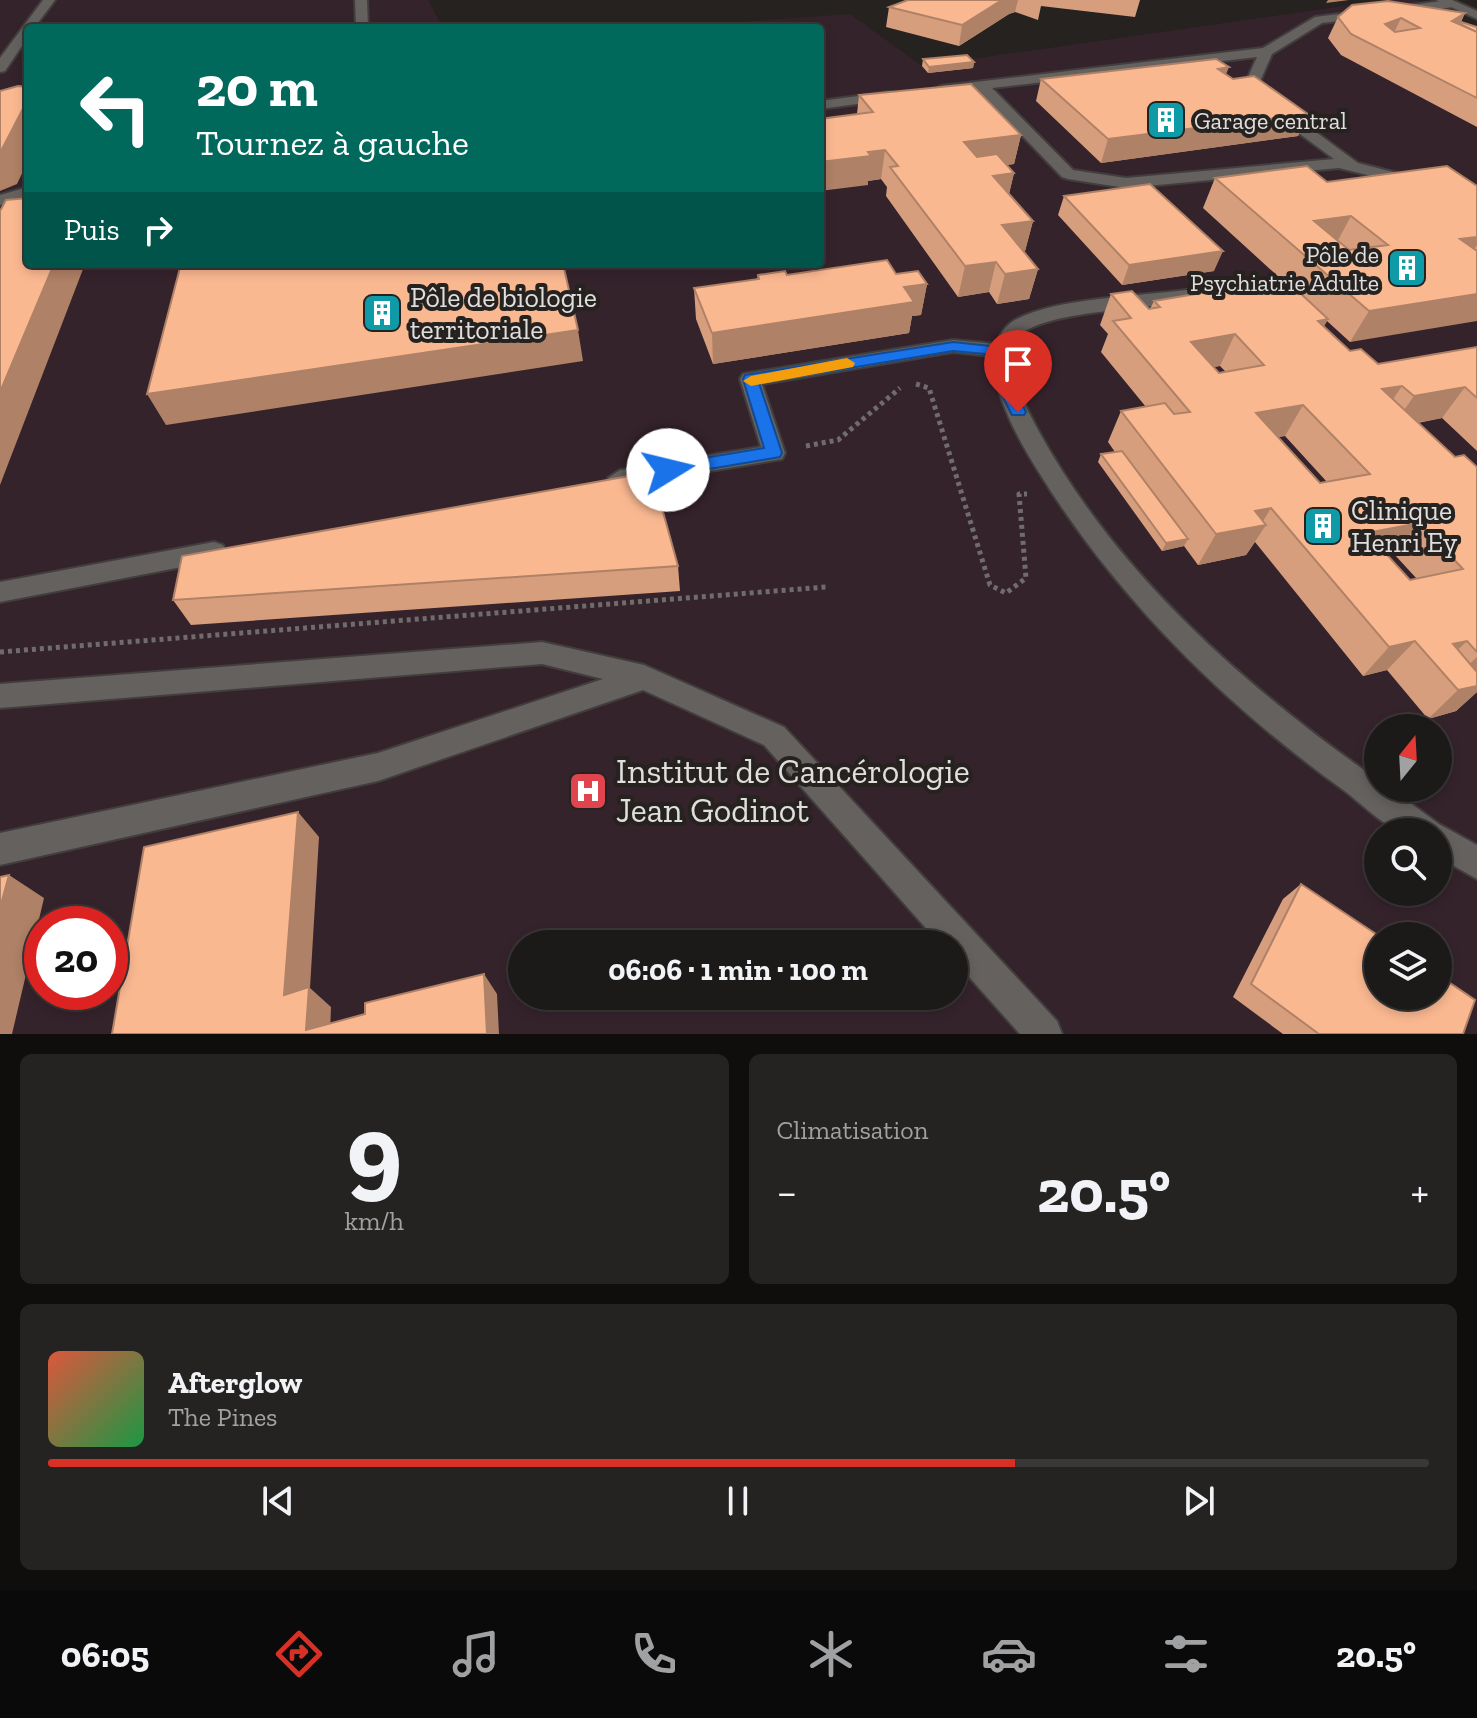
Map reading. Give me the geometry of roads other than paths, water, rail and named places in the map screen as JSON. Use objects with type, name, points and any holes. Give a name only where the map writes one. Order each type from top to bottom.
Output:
[{"type":"street","points":[[31,24],[49,0]]},
{"type":"street","points":[[361,0],[362,24]]},
{"type":"street","points":[[919,92],[1266,52],[1319,20],[1446,2],[1477,15]]},
{"type":"street","points":[[0,68],[24,34]]},
{"type":"street","points":[[1266,52],[1251,86],[1253,93],[1351,164]]},
{"type":"street","points":[[981,85],[1068,174],[1086,179],[1144,182],[1331,163],[1351,164],[1450,191],[1477,207]]},
{"type":"street","points":[[824,104],[904,94]]},
{"type":"street","points":[[0,203],[24,194]]},
{"type":"street","points":[[0,203],[24,201]]},
{"type":"street","points":[[1213,293],[1042,317],[1018,326],[1003,351],[1006,388],[1041,460],[1131,583],[1272,717],[1408,818]]},
{"type":"street","points":[[593,483],[774,453],[750,379],[953,346],[1003,351]]},
{"type":"street","points":[[0,592],[243,547]]},
{"type":"street","points":[[0,696],[113,684],[542,653],[644,677],[774,736],[1044,1034]]},
{"type":"street","points":[[0,849],[378,767],[644,677]]},
{"type":"street","points":[[1452,848],[1477,863]]},
{"type":"place","name":"Garage central","points":[[1166,120]]},
{"type":"place","name":"Pôle de Psychiatrie Adulte","points":[[1407,268]]},
{"type":"place","name":"Pôle de biologie territoriale","points":[[382,313]]},
{"type":"place","name":"Clinique Henri Ey","points":[[1323,526]]},
{"type":"place","name":"Institut de Cancérologie Jean Godinot","points":[[588,791]]}]
